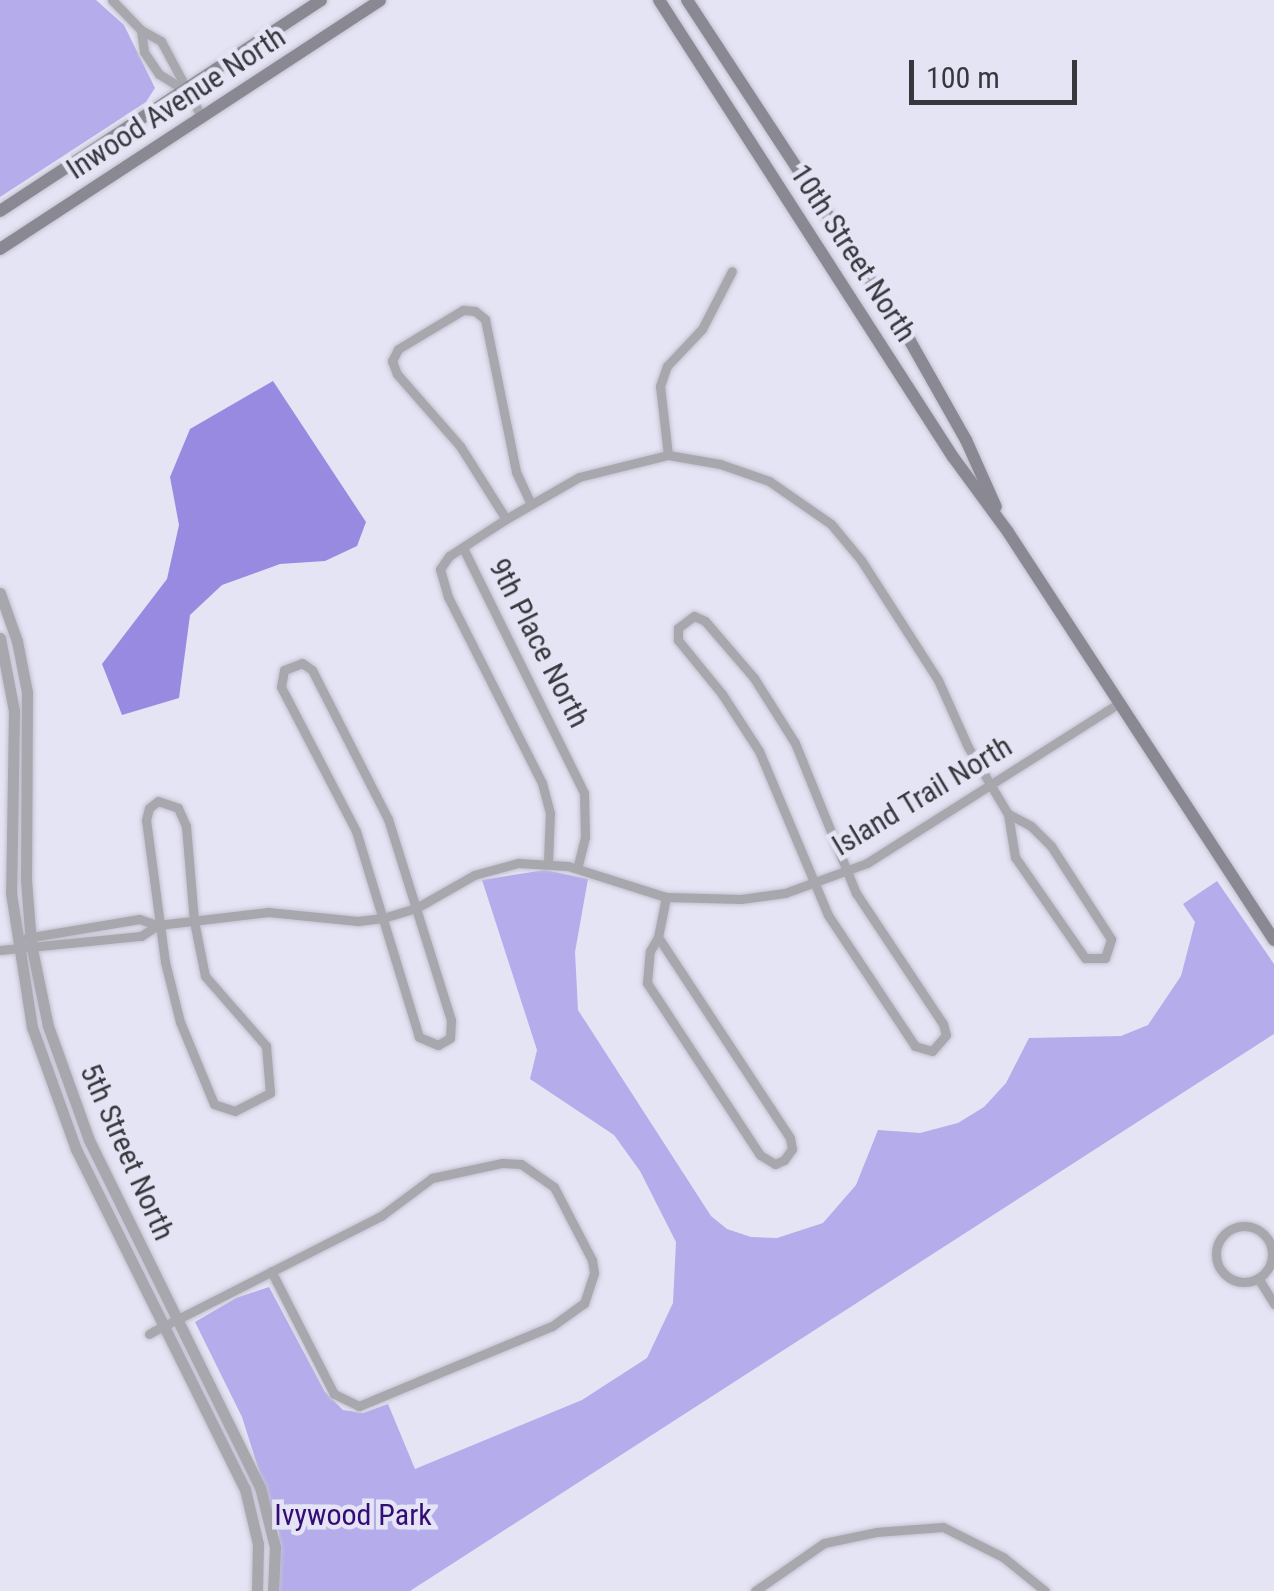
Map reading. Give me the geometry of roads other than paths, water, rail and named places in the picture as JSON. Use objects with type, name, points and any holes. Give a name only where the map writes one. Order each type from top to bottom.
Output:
[{"type":"main road","name":"Inwood Avenue North","points":[[0,211],[321,0]]},
{"type":"main road","name":"Inwood Avenue North","points":[[0,249],[380,0]]},
{"type":"main road","name":"10th Street North","points":[[659,0],[954,457],[1008,532],[1274,940]]},
{"type":"main road","name":"10th Street North","points":[[687,0],[910,341],[966,440],[1008,532]]},
{"type":"street","points":[[112,0],[141,30],[160,42],[176,65],[183,90],[201,116]]},
{"type":"street","points":[[141,30],[144,52],[158,74],[183,90]]},
{"type":"street","points":[[668,456],[660,386],[667,366],[702,329],[732,270]]},
{"type":"street","points":[[506,518],[460,446],[397,374],[392,361],[398,349],[463,310],[475,310],[486,319],[510,450],[531,504]]},
{"type":"street","points":[[462,548],[506,518],[580,477],[668,456],[720,464],[769,480],[831,524],[861,560],[926,660],[1008,814],[1016,858],[1080,952],[1091,962],[1106,958],[1111,939],[1051,846],[1032,826],[1008,814]]},
{"type":"street","name":"9th Place North","points":[[548,862],[550,813],[542,783],[440,580],[444,562],[462,548],[584,793],[585,837],[577,868]]},
{"type":"street","name":"5th Street North","points":[[0,593],[21,658],[29,708],[25,853],[30,934],[48,1026],[78,1116],[260,1487],[275,1547],[273,1591]]},
{"type":"street","points":[[694,616],[706,621],[777,713],[808,771],[848,871],[856,893],[943,1024],[946,1035],[932,1050],[915,1046],[837,930],[759,751],[722,694],[682,649],[678,628],[683,621],[694,616]]},
{"type":"street","name":"5th Street North","points":[[0,638],[14,711],[10,850],[16,947],[32,1027],[56,1101],[251,1506],[258,1544],[257,1591]]},
{"type":"street","points":[[302,663],[312,670],[376,792],[418,907],[451,1020],[450,1038],[438,1046],[419,1037],[352,822],[281,686],[279,678],[291,664],[302,663]]},
{"type":"street","name":"Island Trail North","points":[[30,934],[139,920],[158,925],[268,912],[358,921],[383,918],[418,907],[474,875],[518,863],[548,862],[577,868],[666,897],[742,900],[815,884],[848,871],[1118,704]]},
{"type":"street","points":[[158,801],[178,808],[186,826],[194,921],[205,976],[266,1046],[270,1093],[235,1111],[214,1104],[180,1022],[158,925],[153,847],[146,820],[148,808],[158,801]]},
{"type":"street","points":[[658,937],[790,1138],[792,1149],[784,1160],[775,1164],[760,1155],[647,983],[650,951],[658,937],[666,897]]},
{"type":"street","name":"Island Trail North","points":[[16,947],[32,949],[141,936],[158,925]]},
{"type":"street","points":[[0,950],[16,947],[30,934]]},
{"type":"street","points":[[149,1334],[381,1216],[432,1178],[502,1162],[522,1164],[554,1187],[592,1260],[594,1272],[584,1302],[552,1326],[358,1406],[334,1394],[272,1272]]},
{"type":"street","points":[[1254,1228],[1268,1239],[1272,1256],[1258,1278],[1242,1282],[1222,1270],[1216,1254],[1228,1231],[1254,1228]]},
{"type":"street","points":[[1258,1278],[1274,1304]]},
{"type":"street","points":[[755,1591],[824,1544],[876,1532],[943,1528],[1003,1557],[1044,1591]]},
{"type":"park label","name":"Ivywood Park","points":[[353,1515]]}]
